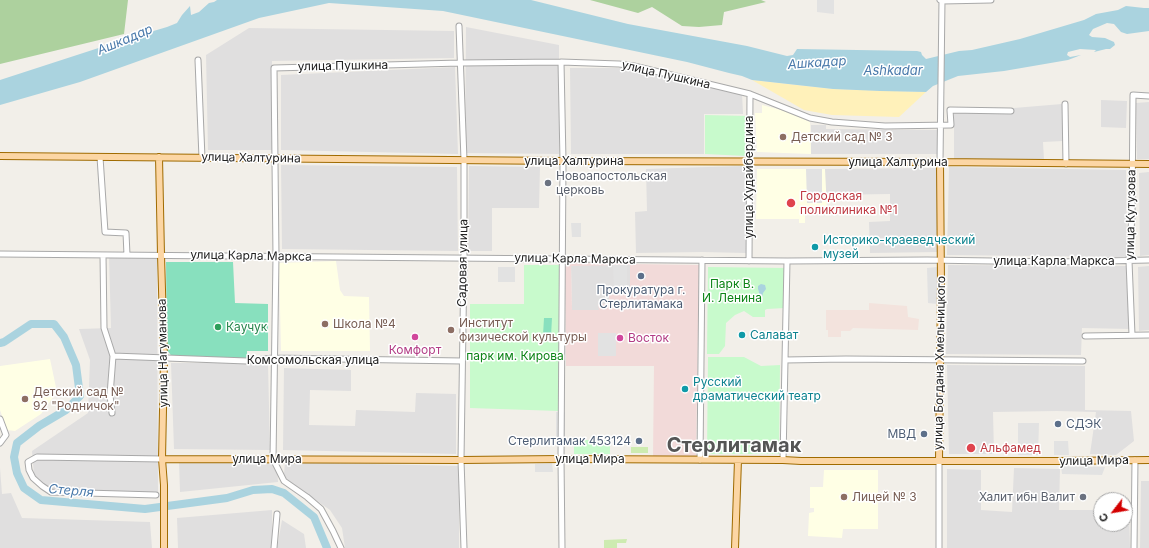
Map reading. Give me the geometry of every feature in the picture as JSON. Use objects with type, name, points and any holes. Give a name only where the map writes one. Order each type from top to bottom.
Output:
[{"type":"main road","name":"улица Халтурина","points":[[0,156],[1149,164]]},
{"type":"main road","name":"улица Нагуманова","points":[[159,157],[164,359],[162,459],[164,485],[164,548]]},
{"type":"main road","name":"улица Богдана Хмельницкого","points":[[939,462],[942,260],[940,162]]},
{"type":"main road","name":"улица Мира","points":[[162,459],[783,460],[800,462],[1149,460]]},
{"type":"main road","points":[[735,548],[740,460]]},
{"type":"main road","points":[[740,460],[740,548]]},
{"type":"street","points":[[941,0],[991,0]]},
{"type":"street","name":"улица Богдана Хмельницкого","points":[[940,162],[941,0]]},
{"type":"street","name":"Садовая улица","points":[[459,26],[464,160],[461,460],[464,548]]},
{"type":"street","points":[[198,60],[202,158]]},
{"type":"street","points":[[561,62],[563,161],[561,459],[562,548]]},
{"type":"street","name":"улица Пушкина","points":[[276,158],[274,68],[460,63],[561,62],[619,64],[634,66],[750,94],[810,118],[832,122],[885,126],[940,125]]},
{"type":"street","name":"улица Худайбердина","points":[[749,261],[750,94]]},
{"type":"street","name":"улица Кутузова","points":[[1132,335],[1129,261],[1132,215],[1133,95],[1149,96]]},
{"type":"street","points":[[1065,104],[1066,164]]},
{"type":"street","points":[[940,125],[950,125],[950,110],[1011,111]]},
{"type":"street","points":[[100,157],[105,232],[126,233],[127,255]]},
{"type":"street","points":[[276,158],[276,257],[272,459],[284,481],[321,509],[341,548]]},
{"type":"street","name":"улица Карла Маркса","points":[[0,254],[749,261],[942,260],[1058,262],[1149,260]]},
{"type":"street","points":[[103,254],[104,328],[113,356],[110,395],[112,414]]},
{"type":"street","points":[[700,460],[702,260]]},
{"type":"street","points":[[783,460],[787,261]]},
{"type":"street","points":[[1085,336],[1149,335]]},
{"type":"street","name":"Комсомольская улица","points":[[113,356],[247,361],[274,358],[462,361]]},
{"type":"street","points":[[785,360],[846,359],[1083,361]]},
{"type":"street","points":[[0,420],[6,435],[0,443]]},
{"type":"street","name":"улица Мира","points":[[156,495],[51,492],[33,478],[29,470],[28,462],[36,457],[162,459]]},
{"type":"street","points":[[1134,548],[1135,460]]},
{"type":"street","name":"улица Богдана Хмельницкого","points":[[939,462],[939,548]]},
{"type":"street","points":[[274,548],[277,514]]},
{"type":"shaded area","points":[[817,0],[834,0],[834,14],[817,12]]},
{"type":"shaded area","points":[[466,27],[559,45],[559,154],[465,153]]},
{"type":"shaded area","points":[[249,28],[454,31],[454,58],[272,61],[272,150],[208,150],[206,55]]},
{"type":"shaded area","points":[[455,67],[458,154],[281,150],[281,75]]},
{"type":"shaded area","points":[[570,68],[635,68],[742,93],[743,114],[704,114],[704,154],[571,154]]},
{"type":"shaded area","points":[[1101,100],[1127,101],[1126,128],[1101,127]]},
{"type":"shaded area","points":[[1149,102],[1149,159],[1137,159],[1136,103]]},
{"type":"shaded area","points":[[1062,104],[1063,141],[1043,142],[1044,160],[954,159],[954,113]]},
{"type":"shaded area","name":"Детский сад № 3","points":[[762,105],[785,111],[810,122],[811,154],[757,152],[755,113],[762,113]]},
{"type":"shaded area","points":[[811,125],[826,125],[826,129],[937,130],[937,154],[811,154]]},
{"type":"shaded area","points":[[281,165],[457,167],[458,251],[282,249]]},
{"type":"shaded area","points":[[469,166],[540,167],[539,208],[492,208],[492,251],[468,251]]},
{"type":"shaded area","points":[[746,166],[746,253],[636,253],[635,212],[647,211],[646,169]]},
{"type":"shaded area","points":[[949,167],[1126,170],[1127,257],[947,255]]},
{"type":"shaded area","points":[[937,168],[938,252],[870,253],[869,222],[890,221],[890,194],[825,195],[825,169]]},
{"type":"shaded area","name":"Городская поликлиника №1","points":[[757,169],[825,169],[827,210],[805,210],[805,223],[799,223],[799,219],[756,219]]},
{"type":"shaded area","points":[[806,169],[822,169],[822,203],[807,203]]},
{"type":"shaded area","points":[[1149,172],[1149,255],[1140,256],[1139,173]]},
{"type":"shaded area","points":[[571,223],[581,223],[581,237],[572,237]]},
{"type":"shaded area","points":[[109,256],[157,258],[158,493],[50,489],[34,475],[32,451],[88,413],[90,360],[79,329],[111,328]]},
{"type":"shaded area","name":"Школа №4","points":[[336,261],[340,290],[344,296],[369,297],[370,351],[281,351],[279,263]]},
{"type":"shaded area","points":[[565,263],[699,265],[696,457],[653,457],[654,366],[566,366]],"holes":[[[630,265],[630,293],[609,293],[609,301],[606,304],[598,304],[599,310],[572,310],[571,266]]]},
{"type":"shaded area","points":[[571,265],[630,265],[630,293],[610,293],[609,300],[599,310],[572,311]]},
{"type":"shaded area","points":[[613,265],[627,265],[627,290],[614,290]]},
{"type":"shaded area","points":[[948,265],[1129,266],[1131,329],[1082,328],[1081,355],[946,354]]},
{"type":"shaded area","points":[[1149,266],[1149,330],[1139,331],[1138,267]]},
{"type":"shaded area","points":[[498,267],[515,267],[515,282],[498,282]]},
{"type":"shaded area","points":[[937,267],[937,304],[928,303],[927,268]]},
{"type":"shaded area","points":[[869,303],[907,306],[908,317],[919,319],[918,330],[853,328],[850,331],[841,331],[841,337],[828,337],[828,330],[826,330],[826,310],[869,310]]},
{"type":"shaded area","points":[[598,333],[616,333],[616,356],[598,356]]},
{"type":"shaded area","points":[[50,359],[57,392],[41,414],[15,431],[7,430],[0,410],[0,366]]},
{"type":"shaded area","points":[[171,363],[268,363],[270,450],[174,449]]},
{"type":"shaded area","points":[[947,365],[1085,366],[1085,410],[1131,411],[1134,441],[1116,455],[1090,454],[1096,412],[993,412],[994,454],[949,454]]},
{"type":"shaded area","points":[[284,368],[351,370],[351,391],[310,390],[309,425],[355,426],[356,410],[415,412],[416,393],[456,394],[456,454],[283,450]]},
{"type":"shaded area","points":[[556,412],[565,412],[565,443],[556,444]]},
{"type":"shaded area","points":[[1018,423],[1039,423],[1038,455],[1018,455]]},
{"type":"shaded area","points":[[1054,441],[1068,441],[1069,455],[1054,455]]},
{"type":"shaded area","points":[[179,461],[277,463],[278,482],[180,492]]},
{"type":"shaded area","points":[[285,462],[459,466],[459,548],[345,548],[342,528],[330,510],[286,479],[284,474]]},
{"type":"shaded area","points":[[552,463],[553,472],[535,472],[535,464]]},
{"type":"shaded area","points":[[1061,466],[1105,467],[1102,475],[1062,474]]},
{"type":"shaded area","points":[[0,468],[2,494],[11,493],[22,518],[150,522],[152,548],[0,548]]},
{"type":"shaded area","points":[[1014,468],[1060,469],[1059,510],[1093,510],[1093,532],[1130,532],[1130,548],[947,548],[947,469],[981,470],[981,510],[1012,512]]},
{"type":"shaded area","name":"Лицей № 3","points":[[824,470],[878,470],[878,529],[843,529],[842,538],[808,536],[809,513],[814,512],[814,508],[810,508],[810,487],[823,487]]},
{"type":"shaded area","points":[[1141,481],[1149,481],[1149,548],[1140,548]]},
{"type":"shaded area","points":[[272,510],[272,548],[178,548],[177,518]]},
{"type":"shaded area","points":[[282,520],[304,534],[306,548],[277,548]]},
{"type":"green space","points":[[0,0],[128,0],[124,34],[0,64]]},
{"type":"green space","points":[[590,0],[761,0],[766,2],[724,12],[722,25],[699,27],[682,26],[652,7],[638,13]]},
{"type":"green space","points":[[705,115],[747,116],[746,156],[705,154]]},
{"type":"green space","name":"Каучук","points":[[166,262],[233,262],[235,303],[268,304],[268,351],[247,351],[247,359],[173,358],[167,350]]},
{"type":"green space","name":"парк им. Кирова","points":[[524,265],[560,265],[559,411],[470,408],[470,304],[524,304]]},
{"type":"green space","name":"Парк В. И. Ленина","points":[[708,267],[786,268],[785,308],[767,309],[765,310],[765,317],[753,317],[744,311],[735,315],[726,323],[725,346],[719,354],[707,354]]},
{"type":"green space","points":[[544,318],[552,318],[551,336],[543,335]]},
{"type":"green space","points":[[708,357],[744,357],[761,366],[780,365],[779,454],[707,454]]},
{"type":"green space","points":[[574,440],[610,440],[610,454],[574,454]]},
{"type":"green space","points":[[631,447],[648,447],[648,453],[631,453]]},
{"type":"green space","points":[[627,539],[626,543],[617,543],[617,548],[604,548],[604,540]]},
{"type":"sand","points":[[752,80],[833,89],[926,92],[899,117],[832,115],[804,110]]},
{"type":"water","name":"Ashkadar","points":[[217,0],[531,0],[628,24],[747,46],[787,56],[793,55],[797,49],[917,51],[921,52],[926,59],[1020,39],[1084,20],[1096,14],[1118,10],[1126,6],[1149,8],[1149,31],[1127,34],[1121,32],[1114,24],[1107,23],[1093,29],[1089,35],[1092,37],[1105,38],[1114,42],[1115,45],[1110,49],[1094,52],[1096,50],[1080,49],[1068,52],[1067,55],[1070,57],[1081,55],[1068,60],[1004,71],[958,76],[933,86],[926,92],[880,91],[833,89],[752,80],[687,62],[443,11],[329,3],[259,18],[80,82],[0,105],[0,80],[167,27],[177,23],[190,6],[191,15],[199,12],[209,3]]},
{"type":"water","name":"Салават","points":[[761,284],[765,285],[766,289],[763,293],[761,303],[759,304],[758,286]]},
{"type":"waterway","name":"Стерля","points":[[0,343],[4,342],[31,324],[54,324],[64,337],[76,365],[80,396],[66,410],[39,426],[17,443],[14,457],[17,473],[24,488],[41,500],[145,509],[227,498],[253,490],[272,489],[284,493],[314,517],[327,548]]},
{"type":"place","name":"Детский сад № 3","points":[[783,137]]},
{"type":"place","name":"Новоапостольская церковь","points":[[548,183]]},
{"type":"place","name":"Городская поликлиника №1","points":[[791,203]]},
{"type":"place","name":"Историко-краеведческий музей","points":[[815,247]]},
{"type":"place","name":"Прокуратура г. Стерлитамака","points":[[641,276]]},
{"type":"place","name":"Школа №4","points":[[325,324]]},
{"type":"place","name":"Каучук","points":[[218,327]]},
{"type":"place","name":"Институт физической культуры","points":[[451,330]]},
{"type":"place","name":"Салават","points":[[742,335]]},
{"type":"place","name":"Комфорт","points":[[415,337]]},
{"type":"place","name":"Восток","points":[[620,338]]},
{"type":"place","name":"Русский драматический театр","points":[[685,389]]},
{"type":"place","name":"Детский сад № 92 \"Родничок\"","points":[[25,399]]},
{"type":"place","name":"СДЭК","points":[[1058,424]]},
{"type":"place","name":"МВД","points":[[924,434]]},
{"type":"place","name":"Стерлитамак 453124","points":[[639,441]]},
{"type":"place","name":"Альфамед","points":[[971,448]]},
{"type":"place","name":"Лицей № 3","points":[[844,497]]},
{"type":"place","name":"Халит ибн Валит","points":[[1083,497]]},
{"type":"district","name":"Стерлитамак","points":[[734,446]]},
{"type":"water label","name":"Ашкадар","points":[[125,40]]},
{"type":"water label","name":"Ашкадар","points":[[817,63]]}]
